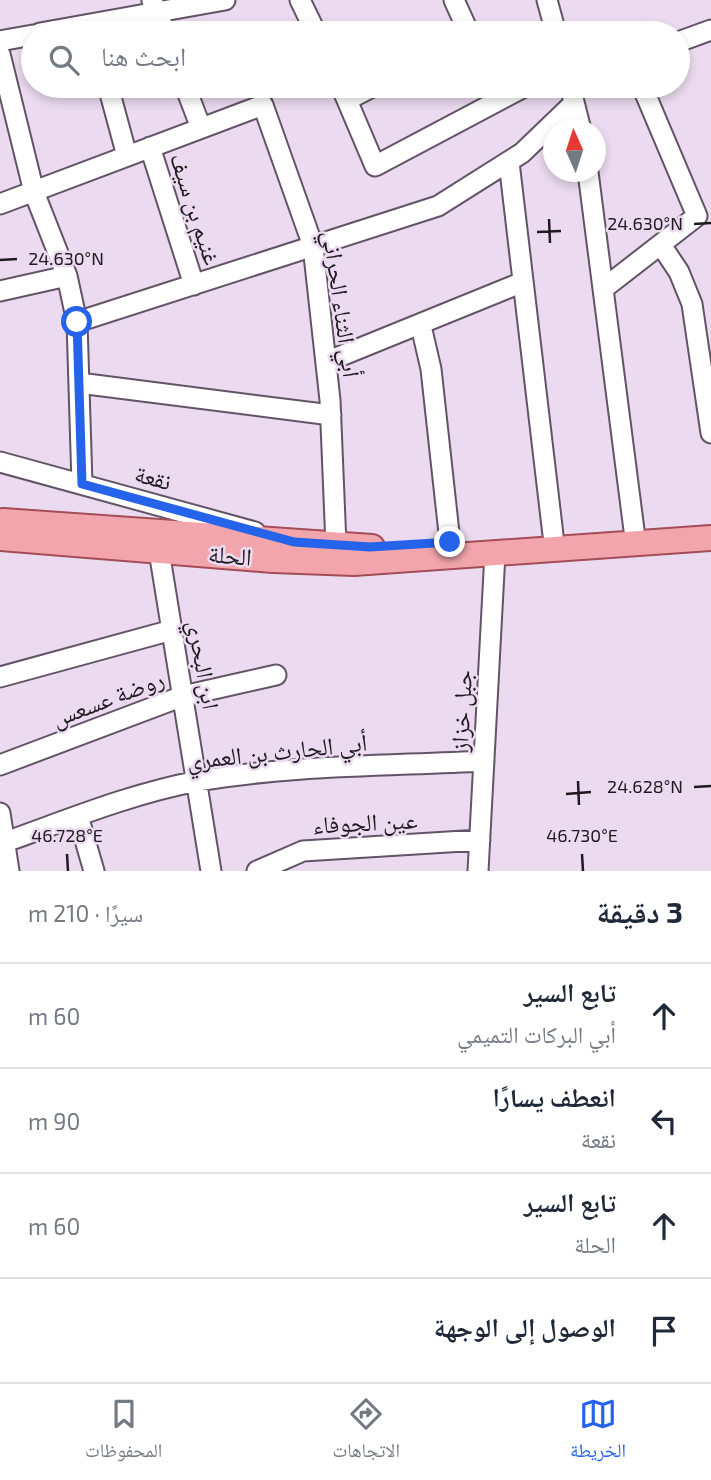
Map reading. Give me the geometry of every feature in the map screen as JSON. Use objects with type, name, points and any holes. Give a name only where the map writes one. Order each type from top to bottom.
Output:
[{"type":"main road","name":"الحلة","points":[[0,521],[370,547],[711,525]]},
{"type":"main road","name":"الحلة","points":[[0,538],[354,563],[711,538]]},
{"type":"street","points":[[114,21],[154,6],[226,0]]},
{"type":"street","points":[[300,0],[310,21]]},
{"type":"street","points":[[454,0],[464,21]]},
{"type":"street","points":[[547,0],[553,21]]},
{"type":"street","points":[[690,38],[711,30]]},
{"type":"street","points":[[0,41],[21,37]]},
{"type":"street","points":[[0,54],[34,191],[67,276],[77,322],[82,484]]},
{"type":"street","name":"غنيم بن سيف","points":[[111,98],[127,156]]},
{"type":"street","points":[[190,98],[201,128]]},
{"type":"street","points":[[346,98],[375,166],[488,98]]},
{"type":"street","points":[[77,322],[438,206],[509,162],[568,98]]},
{"type":"street","points":[[573,98],[578,119]]},
{"type":"street","points":[[603,289],[697,214],[647,98]]},
{"type":"street","name":"أبي الثناء الحراني","points":[[0,204],[262,106],[313,247],[331,415],[336,545]]},
{"type":"street","name":"غنيم بن سيف","points":[[150,147],[194,285]]},
{"type":"street","points":[[509,162],[553,535]]},
{"type":"street","points":[[589,182],[634,530]]},
{"type":"street","points":[[661,245],[678,272],[692,304],[711,433]]},
{"type":"street","points":[[0,291],[67,276]]},
{"type":"street","points":[[326,362],[421,326],[523,282]]},
{"type":"street","points":[[421,326],[431,369],[450,542]]},
{"type":"street","points":[[79,383],[331,415]]},
{"type":"street","name":"نقعة","points":[[0,462],[294,542]]},
{"type":"street","name":"ابن البحري","points":[[159,551],[211,871]]},
{"type":"street","name":"جبل خزاز","points":[[478,871],[495,553]]},
{"type":"street","points":[[0,677],[172,630]]},
{"type":"street","name":"روضة عسعس","points":[[0,765],[183,696],[276,675]]},
{"type":"street","name":"أبي الحارث بن العمري","points":[[3,843],[117,801],[198,782],[278,772],[484,761]]},
{"type":"street","points":[[0,813],[9,871]]},
{"type":"street","points":[[78,816],[94,871]]},
{"type":"street","name":"عين الجوفاء","points":[[257,871],[303,851],[480,841]]},
{"type":"route","points":[[77,322],[82,484],[294,542],[370,547],[450,542]]}]
